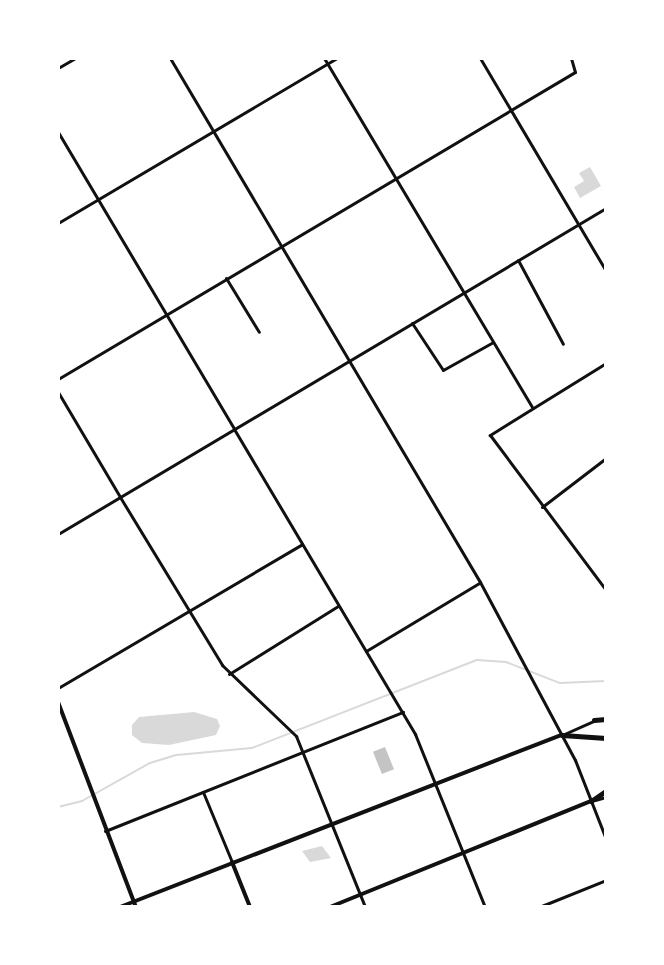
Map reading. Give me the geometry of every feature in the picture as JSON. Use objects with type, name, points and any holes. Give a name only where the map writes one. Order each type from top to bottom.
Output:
[{"type":"highway","points":[[594,720],[606,718]]},
{"type":"highway","points":[[562,735],[606,738]]},
{"type":"highway","points":[[591,801],[606,794]]},
{"type":"main road","points":[[58,702],[134,904]]},
{"type":"main road","points":[[120,907],[562,735]]},
{"type":"main road","points":[[330,907],[591,801]]},
{"type":"main road","points":[[232,862],[250,907]]},
{"type":"street","points":[[58,68],[75,58]]},
{"type":"street","points":[[170,58],[480,582],[562,735],[606,839]]},
{"type":"street","points":[[324,58],[532,407]]},
{"type":"street","points":[[58,223],[337,58]]},
{"type":"street","points":[[480,58],[606,271]]},
{"type":"street","points":[[58,379],[575,72],[571,58]]},
{"type":"street","points":[[58,132],[403,712],[485,907]]},
{"type":"street","points":[[58,534],[606,208]]},
{"type":"street","points":[[518,260],[563,344]]},
{"type":"street","points":[[226,278],[259,332]]},
{"type":"street","points":[[412,323],[443,370],[493,342]]},
{"type":"street","points":[[606,363],[490,435],[606,590]]},
{"type":"street","points":[[58,392],[229,674],[296,736],[365,907]]},
{"type":"street","points":[[542,507],[606,458]]},
{"type":"street","points":[[58,688],[302,544]]},
{"type":"street","points":[[366,651],[480,582]]},
{"type":"street","points":[[229,674],[339,605]]},
{"type":"street","points":[[105,831],[403,712]]},
{"type":"street","points":[[562,735],[594,720]]},
{"type":"street","points":[[203,792],[232,862]]},
{"type":"street","points":[[539,907],[606,880]]},
{"type":"shaded area","points":[[590,167],[601,186],[580,198],[574,187],[584,181],[579,173]]},
{"type":"shaded area","points":[[194,712],[217,719],[220,726],[216,735],[169,745],[142,743],[132,735],[132,725],[139,717]]},
{"type":"shaded area","points":[[322,846],[331,858],[310,862],[302,851]]},
{"type":"building","points":[[385,747],[394,769],[382,774],[373,752]]},
{"type":"waterway","points":[[58,807],[82,801],[150,763],[177,755],[252,748],[477,660],[506,662],[560,683],[606,681]]}]
